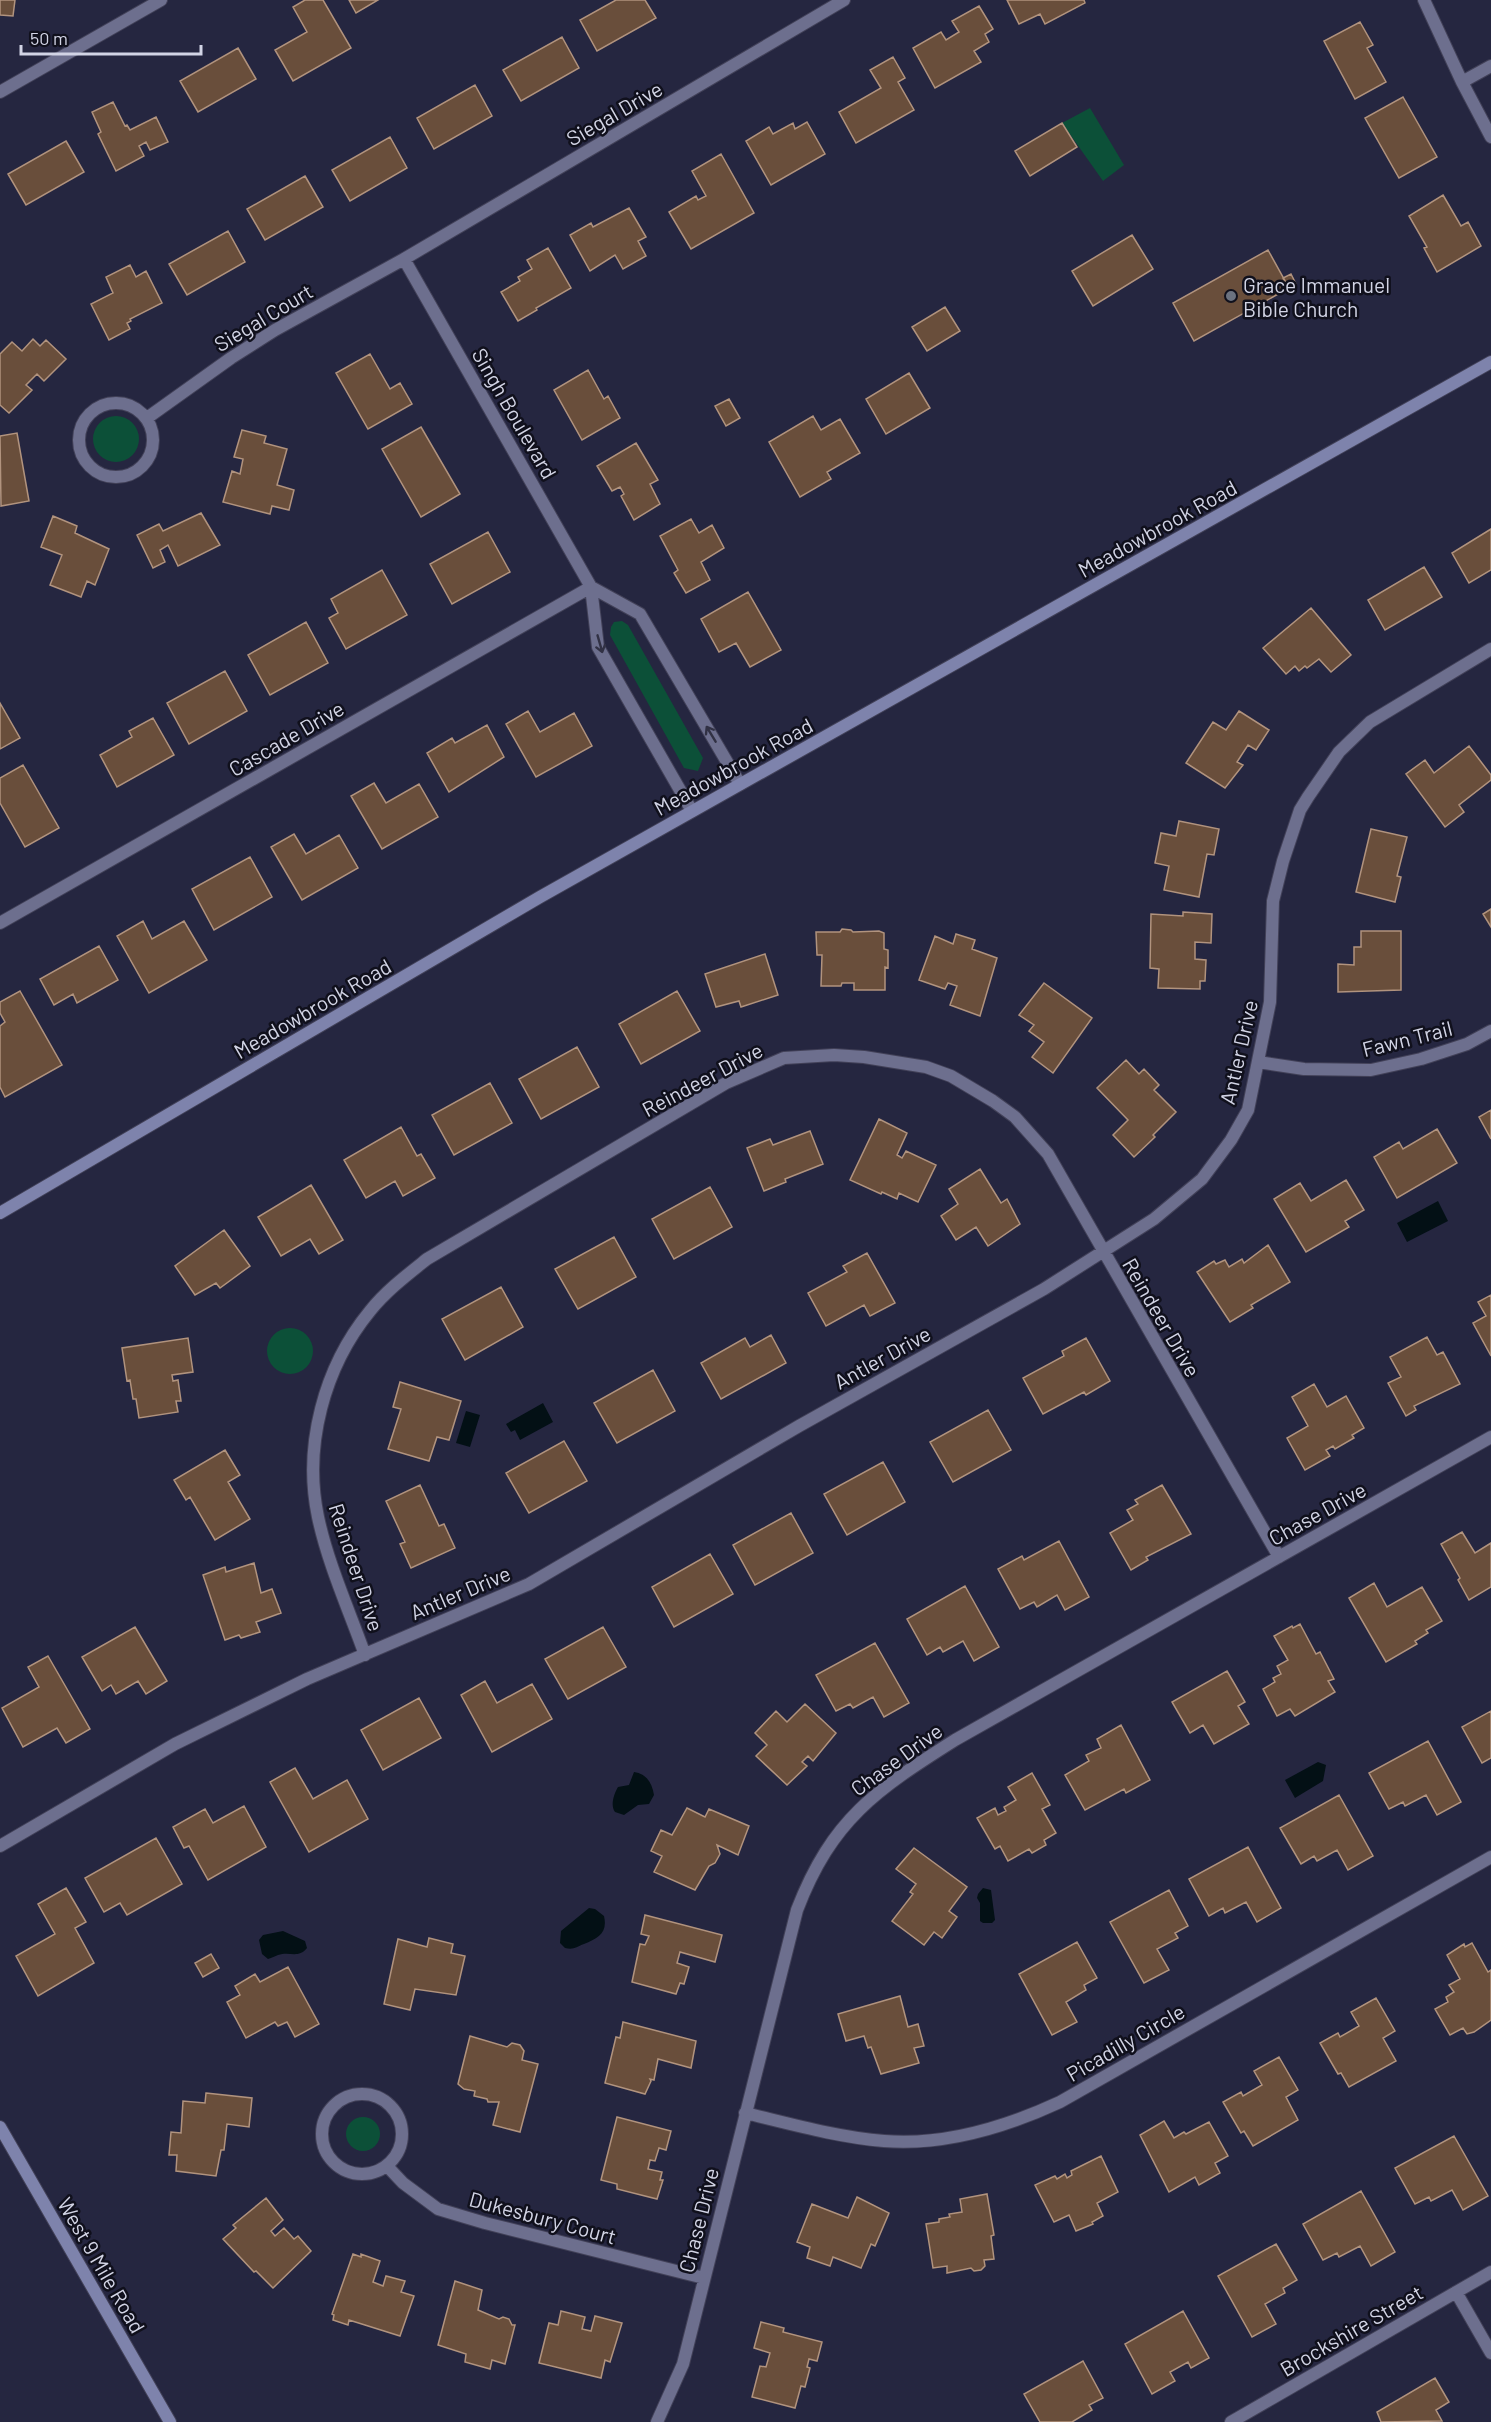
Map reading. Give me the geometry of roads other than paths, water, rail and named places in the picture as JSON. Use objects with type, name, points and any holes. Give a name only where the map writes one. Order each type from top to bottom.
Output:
[{"type":"street","points":[[0,92],[161,0]]},
{"type":"street","name":"Siegal Drive","points":[[404,259],[844,0]]},
{"type":"street","points":[[1424,0],[1462,82],[1491,137]]},
{"type":"street","points":[[1462,82],[1491,66]]},
{"type":"street","name":"Siegal Court","points":[[147,418],[231,358],[275,330],[404,259]]},
{"type":"street","name":"Singh Boulevard","points":[[404,259],[591,587],[598,647],[692,811]]},
{"type":"street","name":"Meadowbrook Road","points":[[0,1213],[540,897],[1491,362]]},
{"type":"street","points":[[119,402],[139,410],[147,418],[154,441],[145,464],[136,472],[125,476],[107,476],[91,468],[79,447],[82,424],[89,414],[98,407],[119,402]]},
{"type":"street","points":[[591,587],[640,614],[740,784]]},
{"type":"street","name":"Cascade Drive","points":[[0,923],[591,587]]},
{"type":"street","name":"Antler Drive","points":[[0,1846],[175,1744],[307,1679],[529,1584],[809,1420],[1044,1289],[1154,1219],[1202,1179],[1231,1140],[1248,1110],[1270,1002],[1273,901],[1300,810],[1339,752],[1370,722],[1491,649]]},
{"type":"street","name":"Fawn Trail","points":[[1258,1062],[1304,1069],[1371,1070],[1421,1059],[1467,1044],[1491,1031]]},
{"type":"street","name":"Reindeer Drive","points":[[365,1655],[322,1537],[314,1491],[316,1427],[333,1373],[349,1340],[384,1295],[427,1259],[726,1083],[784,1058],[834,1055],[926,1066],[951,1076],[1015,1117],[1048,1154],[1279,1557]]},
{"type":"street","name":"Chase Drive","points":[[657,2422],[682,2364],[797,1910],[818,1862],[833,1838],[860,1807],[902,1774],[955,1740],[1491,1437]]},
{"type":"street","name":"Picadilly Circle","points":[[745,2113],[830,2132],[885,2141],[933,2140],[953,2137],[1019,2120],[1060,2102],[1491,1857]]},
{"type":"street","points":[[365,2093],[377,2096],[396,2110],[402,2127],[401,2145],[396,2156],[387,2166],[376,2172],[362,2175],[337,2166],[328,2156],[323,2144],[322,2130],[325,2117],[332,2106],[348,2096],[365,2093]]},
{"type":"street","name":"West 9 Mile Road","points":[[0,2127],[171,2422]]},
{"type":"street","name":"Dukesbury Court","points":[[387,2166],[403,2183],[438,2209],[704,2278]]},
{"type":"street","name":"Brockshire Street","points":[[1231,2422],[1491,2272]]},
{"type":"street","points":[[1456,2292],[1491,2353]]},
{"type":"place","name":"Grace Immanuel Bible Church","points":[[1231,296]]}]
